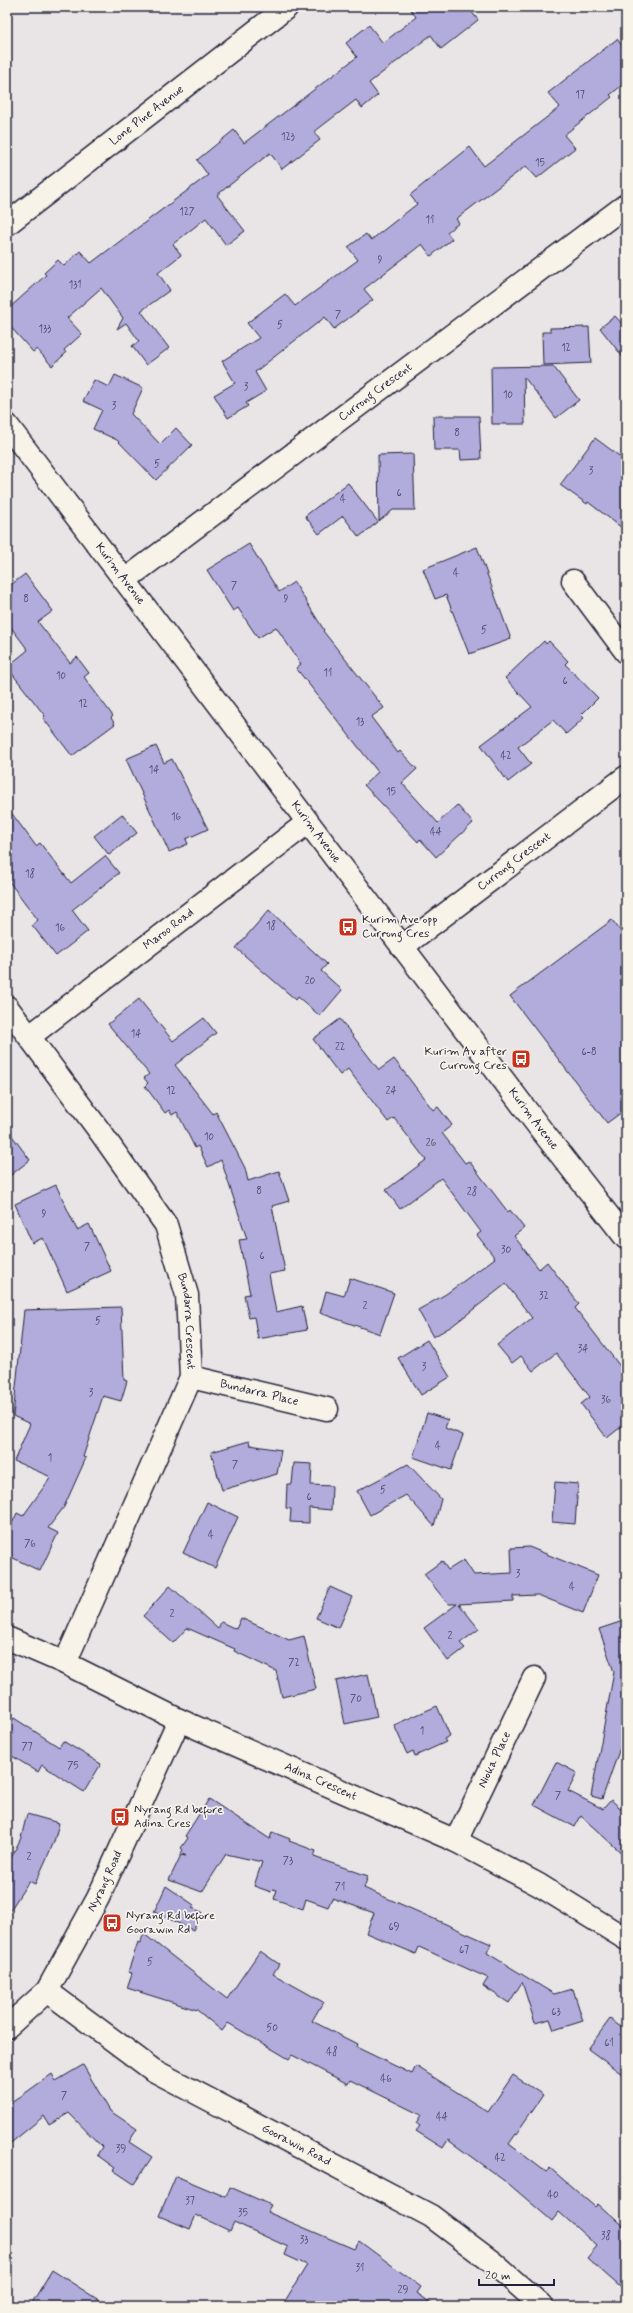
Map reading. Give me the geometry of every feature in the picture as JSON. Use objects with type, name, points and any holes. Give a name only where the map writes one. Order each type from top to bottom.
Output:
[{"type":"street","name":"Lone Pine Avenue","points":[[7,224],[287,7]]},
{"type":"street","name":"Currong Crescent","points":[[125,580],[626,205]]},
{"type":"street","name":"Kurim Avenue","points":[[7,425],[307,823],[626,1238]]},
{"type":"street","points":[[573,581],[626,652]]},
{"type":"street","name":"Currong Crescent","points":[[402,947],[626,777]]},
{"type":"street","name":"Maroo Road","points":[[30,1036],[307,823]]},
{"type":"street","name":"Bundarra Crescent","points":[[7,1007],[30,1036],[166,1225],[187,1290],[191,1377],[65,1664]]},
{"type":"street","name":"Bundarra Place","points":[[191,1377],[327,1409]]},
{"type":"street","name":"Adina Crescent","points":[[7,1638],[65,1664],[179,1720],[456,1841],[539,1885],[626,1939]]},
{"type":"street","name":"Nioka Place","points":[[456,1841],[534,1678]]},
{"type":"street","name":"Nyrang Road","points":[[7,2027],[47,1991],[98,1898],[179,1720]]},
{"type":"street","name":"Goorawin Road","points":[[47,1991],[153,2070],[431,2216],[492,2262],[542,2306]]},
{"type":"building","points":[[409,7],[468,7],[478,20],[441,49],[431,35],[369,83],[378,95],[362,108],[356,100],[314,132],[320,140],[282,169],[270,153],[217,195],[245,231],[226,245],[206,218],[173,244],[181,255],[158,273],[170,290],[141,311],[169,348],[146,365],[132,346],[139,341],[126,323],[117,329],[123,318],[101,288],[67,318],[82,334],[64,350],[66,353],[52,366],[37,349],[33,352],[7,323],[7,310],[46,275],[44,273],[58,260],[64,266],[80,251],[91,263],[208,175],[197,160],[234,130],[244,143],[357,57],[346,43],[369,25],[383,43],[416,17]]},
{"type":"building","points":[[617,39],[626,51],[626,82],[610,95],[612,97],[564,135],[575,148],[537,178],[526,166],[456,219],[459,223],[447,232],[452,239],[431,256],[422,244],[364,289],[373,300],[334,329],[325,317],[255,372],[266,391],[246,403],[248,406],[228,418],[214,395],[235,383],[222,361],[259,338],[247,323],[285,294],[295,306],[358,260],[348,247],[366,234],[371,240],[417,204],[410,195],[470,147],[484,166],[560,107],[548,93]]},
{"type":"building","points":[[615,316],[626,328],[626,361],[600,328]]},
{"type":"building","points":[[589,327],[591,363],[543,365],[542,332],[550,332],[550,328]]},
{"type":"building","points":[[553,366],[579,400],[556,418],[524,377],[525,424],[492,424],[491,367]]},
{"type":"building","points":[[115,375],[143,388],[131,414],[160,444],[176,428],[192,445],[156,480],[117,440],[93,429],[102,410],[83,401],[94,380],[109,387]]},
{"type":"building","points":[[433,416],[479,416],[481,459],[461,460],[460,450],[434,450]]},
{"type":"building","points":[[595,438],[626,461],[626,531],[588,502],[587,504],[560,485]]},
{"type":"building","points":[[413,454],[415,510],[393,510],[379,521],[378,455]]},
{"type":"building","points":[[348,483],[378,522],[359,537],[343,516],[319,534],[305,516]]},
{"type":"building","points":[[249,544],[279,592],[294,582],[324,630],[323,631],[384,708],[371,717],[398,753],[400,751],[417,769],[402,783],[438,823],[457,805],[473,823],[436,857],[420,839],[418,842],[364,785],[378,772],[296,668],[301,664],[276,627],[258,638],[238,608],[233,611],[207,570]]},
{"type":"building","points":[[477,547],[511,639],[469,654],[446,595],[435,599],[423,569]]},
{"type":"building","points":[[25,574],[53,611],[38,622],[70,663],[77,657],[89,673],[84,677],[113,716],[111,718],[115,724],[72,756],[43,718],[45,716],[7,667],[28,650],[7,622],[7,588]]},
{"type":"building","points":[[544,641],[546,644],[549,641],[568,661],[565,664],[598,698],[581,715],[584,718],[566,734],[553,720],[518,747],[531,764],[508,782],[481,745],[532,707],[505,678]]},
{"type":"building","points":[[156,746],[164,763],[172,759],[208,829],[186,839],[188,844],[169,852],[126,759]]},
{"type":"building","points":[[7,807],[36,846],[40,843],[71,883],[105,856],[119,873],[72,910],[88,931],[56,956],[32,925],[38,920],[7,879]]},
{"type":"building","points":[[122,814],[137,833],[109,855],[94,836]]},
{"type":"building","points":[[269,910],[327,964],[321,971],[342,990],[320,1016],[298,997],[296,1000],[236,948]]},
{"type":"building","points":[[612,920],[626,938],[626,1109],[607,1123],[510,996]]},
{"type":"building","points":[[139,999],[173,1041],[204,1018],[216,1033],[175,1065],[213,1114],[216,1112],[245,1168],[248,1181],[279,1171],[289,1201],[272,1206],[285,1271],[269,1274],[276,1312],[302,1306],[307,1330],[258,1339],[254,1317],[249,1318],[244,1295],[250,1294],[239,1240],[247,1239],[221,1160],[208,1167],[198,1146],[195,1148],[177,1112],[172,1115],[169,1110],[165,1113],[145,1086],[148,1083],[144,1078],[149,1074],[108,1024]]},
{"type":"building","points":[[340,1019],[379,1070],[394,1059],[433,1110],[438,1107],[452,1125],[442,1133],[465,1163],[469,1161],[508,1212],[510,1210],[524,1228],[514,1236],[539,1269],[547,1262],[579,1304],[575,1308],[626,1374],[626,1423],[607,1438],[581,1404],[590,1397],[556,1353],[533,1371],[521,1356],[512,1363],[497,1345],[532,1318],[506,1284],[452,1326],[433,1337],[418,1310],[446,1294],[495,1258],[477,1235],[481,1232],[441,1178],[400,1209],[386,1190],[426,1160],[394,1118],[388,1122],[348,1069],[340,1075],[313,1039]]},
{"type":"building","points":[[7,1129],[30,1160],[7,1178]]},
{"type":"building","points":[[56,1185],[77,1230],[89,1224],[111,1271],[67,1291],[43,1238],[32,1243],[15,1204]]},
{"type":"building","points":[[350,1278],[394,1293],[380,1334],[320,1313],[326,1291],[344,1296]]},
{"type":"building","points":[[121,1307],[124,1380],[127,1381],[121,1401],[103,1396],[83,1457],[86,1458],[64,1507],[48,1528],[58,1533],[40,1571],[7,1555],[7,1534],[17,1513],[23,1516],[51,1477],[14,1461],[30,1424],[13,1416],[24,1310]]},
{"type":"building","points":[[427,1340],[450,1377],[421,1395],[398,1358]]},
{"type":"building","points":[[427,1413],[448,1420],[445,1428],[463,1435],[451,1470],[413,1457]]},
{"type":"building","points":[[249,1441],[250,1445],[281,1450],[277,1474],[222,1490],[211,1452]]},
{"type":"building","points":[[294,1463],[312,1464],[311,1485],[332,1486],[331,1510],[309,1508],[309,1523],[290,1522],[291,1509],[286,1508],[287,1484],[292,1484]]},
{"type":"building","points":[[408,1464],[441,1499],[434,1526],[406,1495],[370,1515],[357,1491]]},
{"type":"building","points":[[555,1482],[578,1484],[575,1524],[552,1522]]},
{"type":"building","points":[[207,1502],[238,1517],[215,1568],[183,1553]]},
{"type":"building","points":[[529,1547],[598,1575],[583,1613],[538,1595],[513,1596],[513,1601],[459,1604],[479,1629],[460,1643],[465,1648],[448,1661],[424,1628],[457,1604],[448,1604],[424,1574],[442,1561],[448,1570],[464,1560],[474,1575],[512,1573],[511,1548]]},
{"type":"building","points":[[170,1586],[218,1629],[221,1622],[236,1629],[241,1618],[289,1640],[304,1636],[316,1689],[282,1697],[276,1671],[234,1651],[235,1649],[187,1628],[173,1643],[143,1616]]},
{"type":"building","points":[[330,1587],[352,1597],[339,1628],[316,1618]]},
{"type":"building","points":[[626,1620],[626,1731],[602,1799],[591,1796],[614,1672],[599,1629]]},
{"type":"building","points":[[368,1674],[377,1717],[345,1724],[336,1681]]},
{"type":"building","points":[[437,1706],[450,1736],[444,1739],[446,1742],[415,1756],[413,1751],[407,1754],[394,1725]]},
{"type":"building","points":[[14,1718],[59,1747],[63,1741],[101,1764],[84,1792],[42,1765],[38,1772],[7,1753],[7,1729]]},
{"type":"building","points":[[556,1762],[577,1773],[568,1791],[603,1809],[611,1800],[626,1813],[626,1857],[581,1816],[575,1827],[534,1805]]},
{"type":"building","points":[[209,1799],[270,1839],[272,1832],[290,1839],[289,1841],[316,1851],[314,1857],[368,1876],[364,1888],[491,1944],[487,1953],[554,1994],[573,1989],[583,2021],[554,2030],[550,2019],[535,2023],[522,1982],[509,2003],[483,1986],[488,1978],[419,1947],[416,1954],[366,1933],[374,1913],[332,1898],[328,1907],[306,1899],[303,1909],[274,1899],[277,1890],[272,1889],[271,1892],[254,1886],[262,1862],[226,1854],[202,1892],[169,1880],[181,1855],[186,1856],[181,1853],[183,1850],[181,1848],[188,1838],[185,1836]]},
{"type":"building","points":[[27,1814],[59,1823],[54,1842],[35,1884],[29,1881],[7,1915],[7,1866],[21,1838]]},
{"type":"building","points":[[166,1886],[194,1905],[192,1908],[202,1912],[193,1930],[154,1912]]},
{"type":"building","points":[[144,1934],[227,1999],[260,1951],[279,1964],[273,1974],[323,2002],[312,2021],[357,2044],[356,2047],[412,2074],[416,2066],[488,2112],[513,2075],[543,2095],[509,2144],[546,2172],[550,2168],[595,2207],[598,2204],[626,2229],[626,2292],[587,2258],[597,2246],[559,2212],[552,2221],[510,2185],[448,2140],[443,2148],[416,2131],[420,2126],[416,2123],[421,2115],[350,2080],[348,2084],[292,2055],[289,2059],[228,2023],[222,2031],[197,2010],[127,1988],[132,1973],[128,1972],[138,1942],[140,1943]]},
{"type":"building","points":[[610,2019],[626,2031],[626,2077],[588,2049]]},
{"type":"building","points":[[83,2065],[110,2111],[137,2129],[129,2142],[152,2157],[134,2184],[113,2170],[115,2168],[97,2155],[102,2147],[69,2113],[49,2125],[44,2116],[7,2146],[7,2106],[52,2074],[56,2081]]},
{"type":"building","points":[[176,2176],[226,2197],[230,2187],[271,2205],[267,2212],[354,2249],[359,2241],[421,2287],[417,2293],[435,2306],[282,2306],[307,2265],[285,2255],[288,2247],[234,2222],[230,2231],[196,2215],[190,2229],[159,2216]]},
{"type":"building","points":[[52,2270],[108,2306],[30,2306]]},
{"type":"place","name":"Kurim Ave opp Currong Cres","points":[[348,927]]},
{"type":"place","name":"Kurim Av after Currong Cres","points":[[521,1059]]},
{"type":"place","name":"Nyrang Rd before Adina Cres","points":[[120,1817]]},
{"type":"place","name":"Nyrang Rd before Goorawin Rd","points":[[112,1923]]}]
